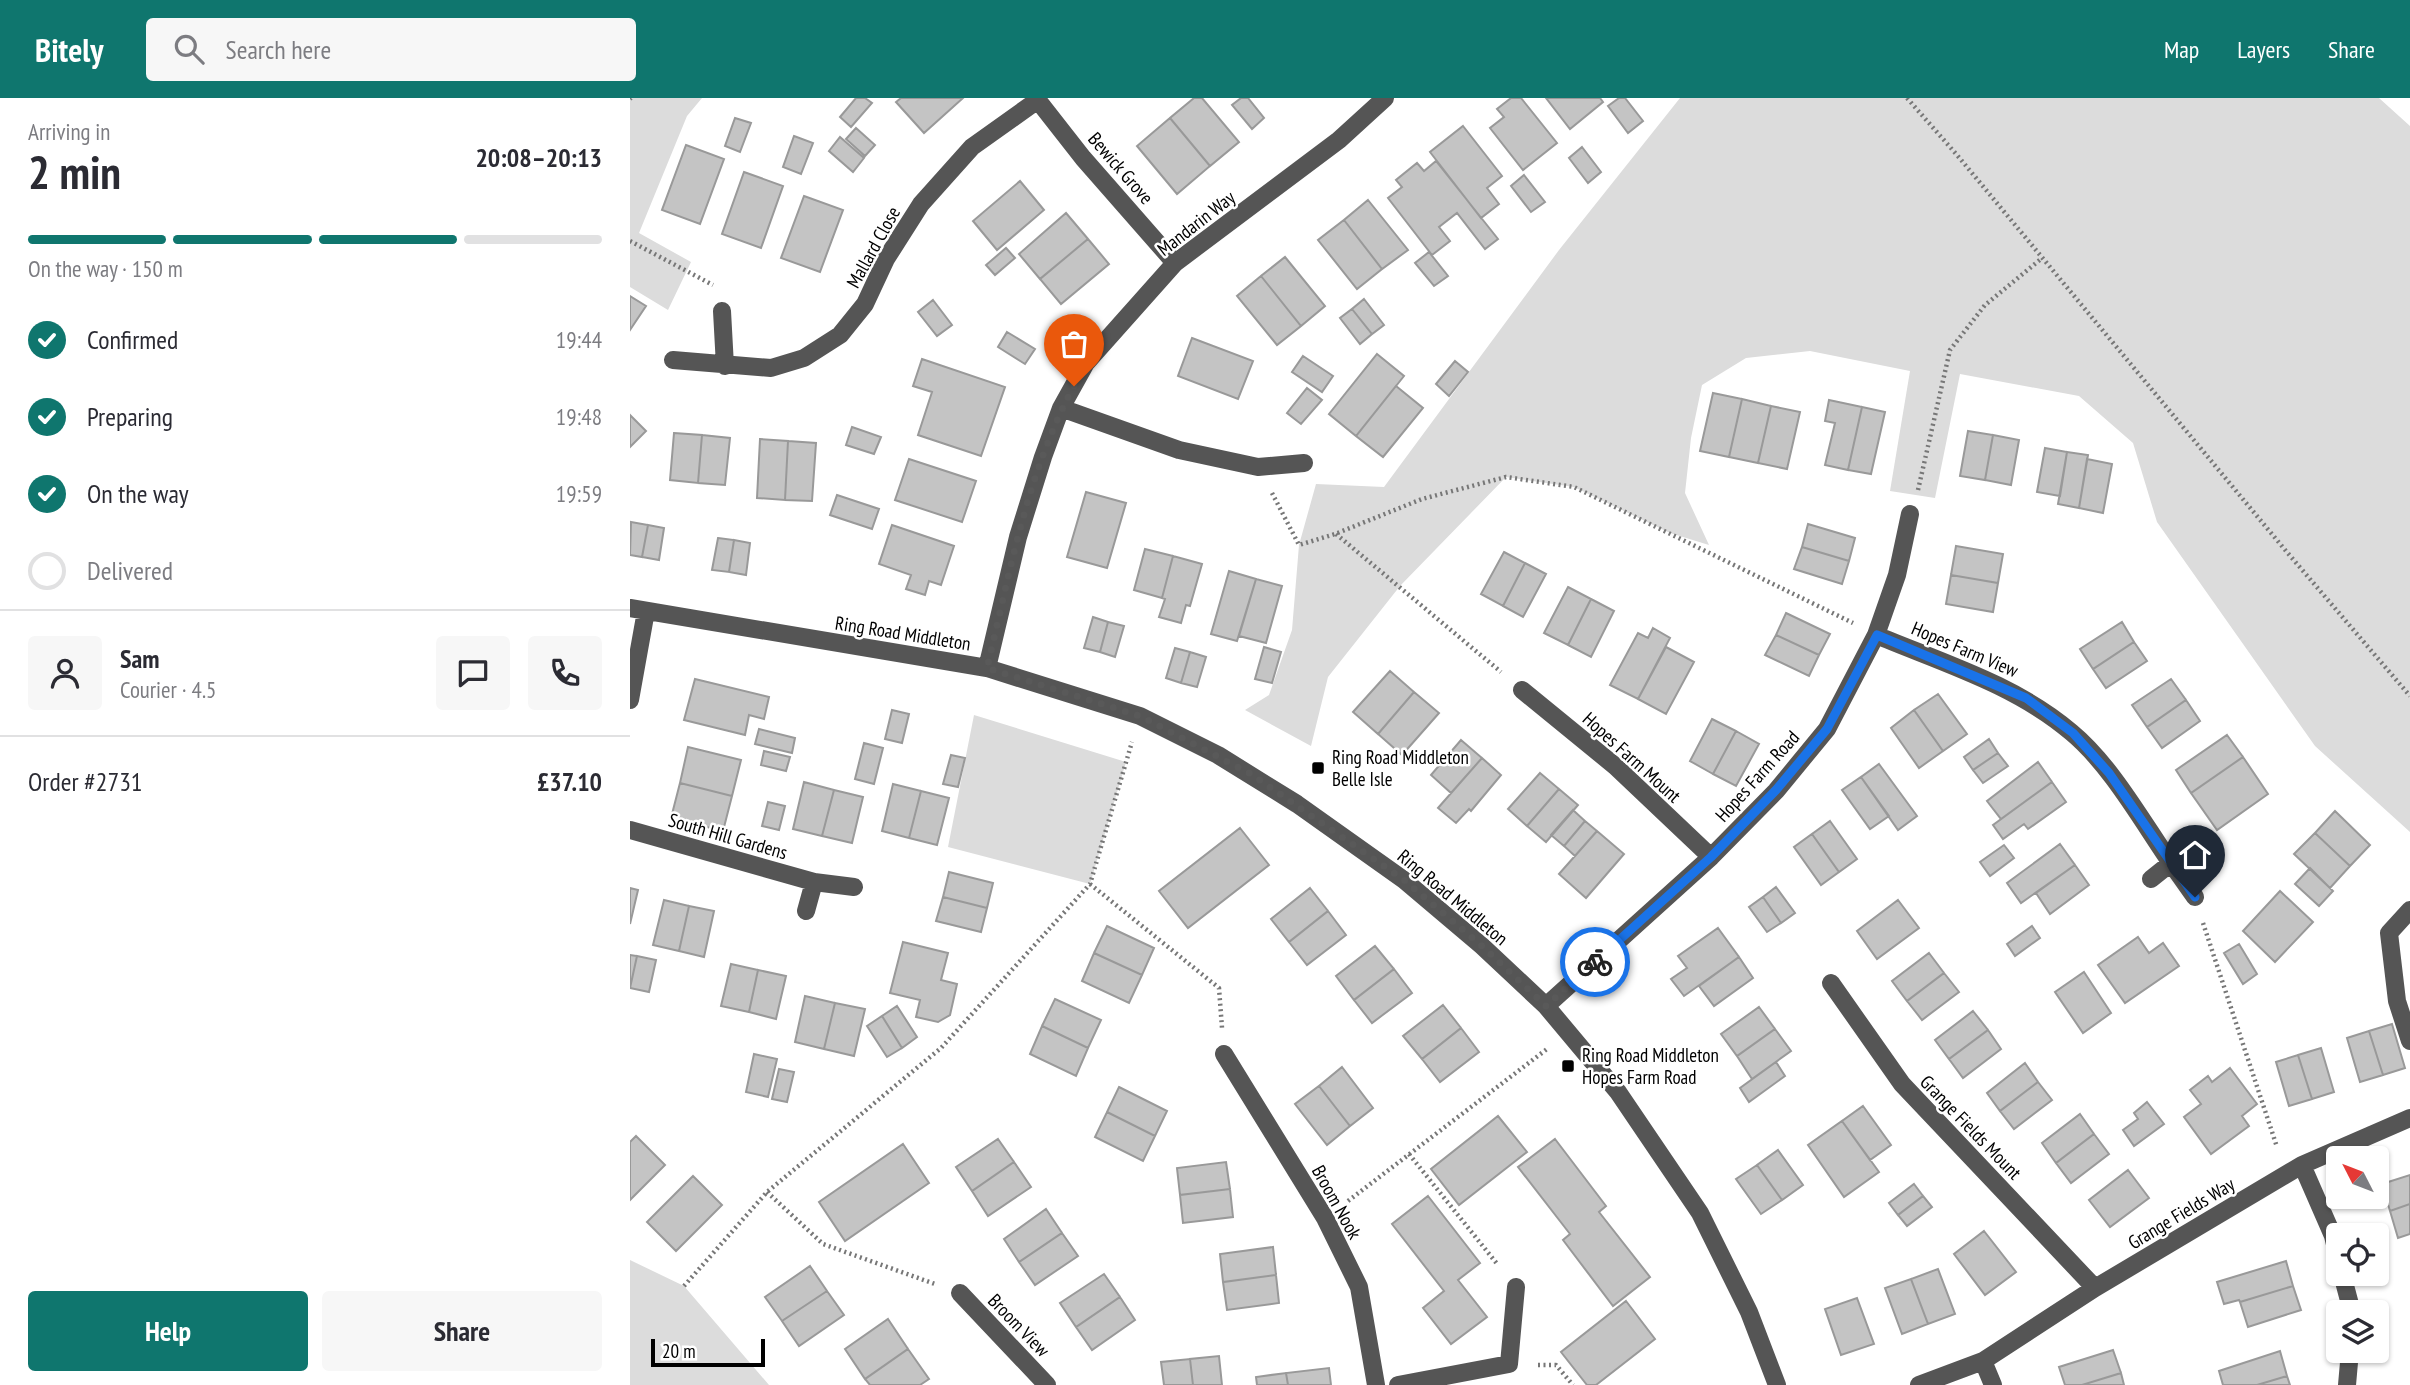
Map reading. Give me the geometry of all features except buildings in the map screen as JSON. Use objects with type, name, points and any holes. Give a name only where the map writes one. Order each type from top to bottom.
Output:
[{"type":"street","name":"Mandarin Way","points":[[987,668],[1018,537],[1043,457],[1061,408],[1086,363],[1175,263],[1339,140],[1385,98]]},
{"type":"street","name":"Bewick Grove","points":[[1037,99],[1083,158],[1175,263]]},
{"type":"street","name":"Mallard Close","points":[[673,360],[771,368],[804,358],[840,335],[865,304],[886,259],[921,204],[971,148],[1037,99]]},
{"type":"street","points":[[722,311],[725,366]]},
{"type":"street","points":[[1061,408],[1179,450],[1258,467],[1304,463]]},
{"type":"street","name":"Hopes Farm Road","points":[[1546,1006],[1711,857],[1776,790],[1827,729],[1877,635],[1897,575],[1910,514]]},
{"type":"street","points":[[630,700],[638,610]]},
{"type":"street","name":"Ring Road Middleton","points":[[638,610],[987,668],[1140,716],[1251,774],[1404,880],[1482,946],[1546,1006],[1618,1092],[1700,1213],[1749,1312],[1777,1385]]},
{"type":"street","name":"Hopes Farm View","points":[[1877,635],[2026,698],[2073,733],[2109,773],[2195,897]]},
{"type":"street","name":"Hopes Farm Mount","points":[[1522,690],[1615,766],[1711,857]]},
{"type":"street","name":"South Hill Gardens","points":[[630,830],[814,882],[854,887]]},
{"type":"street","points":[[2151,878],[2171,863]]},
{"type":"street","points":[[806,911],[814,882]]},
{"type":"street","points":[[2410,911],[2389,933],[2397,1001],[2410,1041]]},
{"type":"street","name":"Grange Fields Mount","points":[[1830,983],[1902,1084],[2095,1288]]},
{"type":"street","name":"Broom Nook","points":[[1224,1054],[1325,1218],[1359,1287],[1376,1385]]},
{"type":"street","name":"Grange Fields Way","points":[[1919,1385],[1983,1361],[2095,1288],[2294,1170],[2410,1118]]},
{"type":"street","points":[[2294,1170],[2326,1224]]},
{"type":"street","points":[[1398,1385],[1509,1364],[1516,1287]]},
{"type":"street","name":"Broom View","points":[[960,1293],[1048,1385]]},
{"type":"street","points":[[1983,1361],[1993,1385]]},
{"type":"street","points":[[2347,1385],[2349,1363]]},
{"type":"path","points":[[1907,98],[2410,696]]},
{"type":"path","points":[[630,241],[715,286],[722,311]]},
{"type":"path","points":[[1910,514],[1922,479],[1950,350],[1985,305],[2043,258]]},
{"type":"path","points":[[1258,467],[1299,545],[1335,534],[1422,499],[1506,477],[1574,487],[1877,635]]},
{"type":"path","points":[[1335,534],[1522,690]]},
{"type":"path","points":[[684,1286],[767,1192],[941,1048],[1090,884],[1140,716]]},
{"type":"path","points":[[1090,884],[1219,988],[1224,1054]]},
{"type":"path","points":[[2195,897],[2294,1170]]},
{"type":"path","points":[[1325,1218],[1569,1033]]},
{"type":"path","points":[[1409,1154],[1516,1287]]},
{"type":"path","points":[[767,1192],[824,1244],[960,1293]]},
{"type":"path","points":[[1509,1364],[1556,1365],[1573,1385]]},
{"type":"shaded area","points":[[630,98],[702,98],[687,116],[639,233],[691,262],[668,310],[630,287]]},
{"type":"shaded area","points":[[1680,98],[2379,98],[2410,126],[2410,832],[2315,746],[2157,522],[2133,443],[2079,396],[1960,374],[1935,498],[1890,491],[1910,371],[1810,351],[1746,358],[1702,385],[1691,438],[1685,493],[1709,545],[1670,533],[1574,487],[1506,477],[1400,586],[1328,677],[1311,746],[1245,710],[1269,695],[1292,630],[1299,545],[1316,484],[1384,487],[1559,250]]},
{"type":"shaded area","points":[[974,715],[1126,762],[1090,884],[948,847]]},
{"type":"shaded area","points":[[630,1260],[684,1286],[769,1385],[630,1385]]},
{"type":"way so far","points":[[1074,386],[1061,408],[1018,537],[987,668],[1140,716],[1251,774],[1404,880],[1482,946],[1546,1006],[1595,962]]},
{"type":"place","name":"Ring Road Middleton Belle Isle","points":[[1318,768]]},
{"type":"place","name":"Ring Road Middleton Hopes Farm Road","points":[[1568,1066]]},
{"type":"route","points":[[1595,962],[1711,857],[1776,790],[1827,729],[1877,635],[2026,698],[2073,733],[2109,773],[2195,897]]}]
